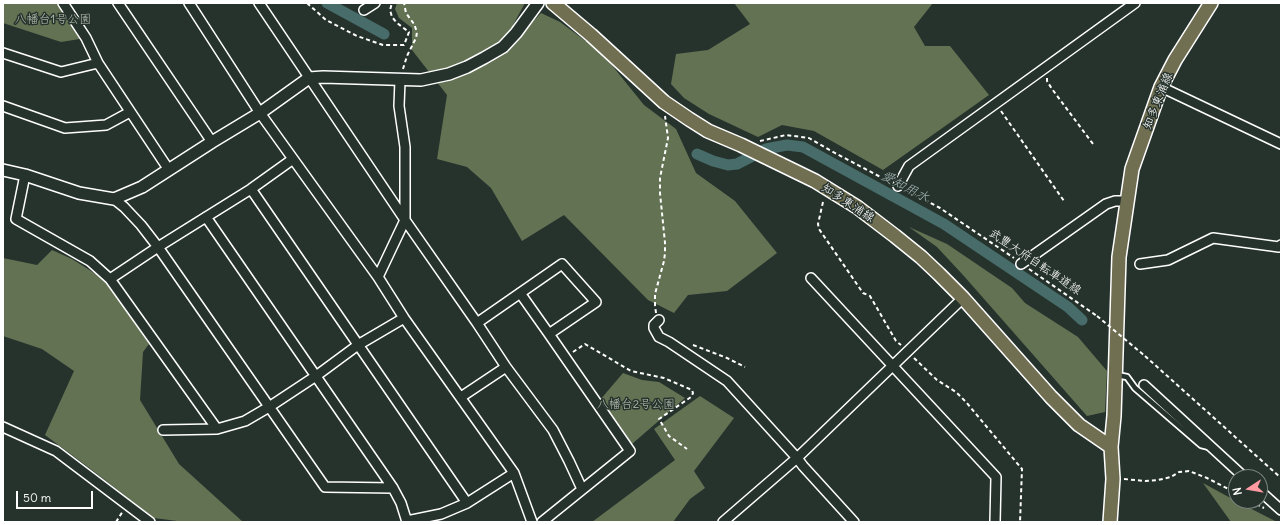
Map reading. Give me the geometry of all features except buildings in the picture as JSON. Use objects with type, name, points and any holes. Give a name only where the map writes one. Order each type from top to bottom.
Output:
[{"type":"main road","name":"知多東浦線","points":[[553,3],[591,34],[669,106],[708,131],[815,181],[857,207],[921,257],[963,298],[1062,408],[1079,425],[1111,447]]},
{"type":"main road","name":"知多東浦線","points":[[1110,522],[1113,479],[1111,447],[1116,375],[1119,257],[1132,169],[1161,87],[1175,60],[1211,3]]},
{"type":"street","points":[[63,3],[86,38],[98,62],[169,170]]},
{"type":"street","points":[[118,3],[212,142]]},
{"type":"street","points":[[188,3],[260,113],[378,277],[404,318],[514,473],[532,522]]},
{"type":"street","points":[[259,3],[506,367],[553,430],[582,489]]},
{"type":"street","points":[[364,10],[375,3]]},
{"type":"street","points":[[114,199],[142,187],[260,113],[309,78],[420,80],[449,74],[484,58],[503,46],[516,33],[538,3]]},
{"type":"street","points":[[898,186],[908,166],[1135,3]]},
{"type":"street","points":[[3,53],[61,72],[98,62]]},
{"type":"street","points":[[378,277],[405,220],[405,147],[399,106],[401,80]]},
{"type":"street","points":[[1161,87],[1281,144]]},
{"type":"street","points":[[3,106],[65,128],[106,125],[130,112]]},
{"type":"street","points":[[110,279],[250,189],[293,159]]},
{"type":"street","points":[[3,170],[25,175],[79,193],[114,199],[124,207],[141,225],[158,247],[325,487],[394,488]]},
{"type":"street","points":[[25,175],[16,219],[90,261],[110,279],[217,429]]},
{"type":"street","points":[[250,189],[467,503]]},
{"type":"street","points":[[1021,264],[1106,204],[1115,201],[1127,201]]},
{"type":"street","points":[[206,217],[394,488],[407,522],[441,514],[467,503],[514,473]]},
{"type":"street","points":[[1140,264],[1168,260],[1213,238],[1279,247],[1281,245]]},
{"type":"street","points":[[477,323],[562,264],[596,302],[549,334]]},
{"type":"street","points":[[811,278],[996,477],[995,522]]},
{"type":"street","points":[[520,293],[630,451],[542,522]]},
{"type":"street","points":[[723,522],[797,458],[963,298]]},
{"type":"street","points":[[164,430],[217,429],[245,421],[316,376],[358,345],[404,318]]},
{"type":"street","points":[[659,320],[656,322],[654,328],[659,337],[728,380],[854,522]]},
{"type":"street","points":[[461,397],[506,367]]},
{"type":"street","points":[[1144,385],[1235,469]]},
{"type":"street","points":[[3,427],[56,451],[150,522]]},
{"type":"street","points":[[1268,498],[1281,510]]},
{"type":"lane","points":[[1116,375],[1127,377],[1135,388],[1200,445],[1212,447]]},
{"type":"path","points":[[306,3],[326,20],[357,36],[383,46],[404,45],[408,32],[392,17],[390,10],[392,3]]},
{"type":"path","points":[[401,80],[404,63],[413,45],[417,32],[414,24],[406,13],[404,3]]},
{"type":"path","points":[[1045,68],[1047,81],[1052,89],[1093,144]]},
{"type":"path","points":[[995,104],[1064,201]]},
{"type":"path","points":[[659,320],[655,305],[655,294],[665,253],[660,186],[668,138],[665,112],[669,106]]},
{"type":"path","name":"武豊大府自転車道線","points":[[741,146],[786,135],[809,138],[940,208],[1097,316],[1145,356],[1281,478]]},
{"type":"path","points":[[823,202],[818,224],[819,229],[863,293],[870,296],[896,341],[909,350],[937,380],[956,392],[966,402],[1022,469],[1020,522]]},
{"type":"path","points":[[566,357],[585,344],[631,371],[664,378],[692,390],[693,393],[691,397],[659,419],[669,436],[687,448]]},
{"type":"path","points":[[692,345],[727,358],[745,367]]},
{"type":"path","points":[[1113,479],[1127,478],[1145,481],[1158,480],[1171,477],[1179,472],[1189,471],[1207,478],[1228,490]]},
{"type":"green space","name":"八幡台1号公園","points":[[3,3],[62,3],[86,38],[61,42],[3,23]]},
{"type":"green space","points":[[397,3],[525,3],[513,25],[524,31],[541,13],[560,22],[602,53],[644,105],[676,129],[696,173],[735,201],[777,253],[727,291],[688,295],[674,313],[648,300],[564,215],[522,241],[491,188],[467,167],[437,159],[447,95],[412,50],[412,28],[399,18],[395,9]]},
{"type":"green space","points":[[734,3],[933,3],[914,27],[925,46],[950,46],[989,95],[883,170],[814,131],[782,125],[758,137],[709,114],[684,98],[671,84],[676,54],[708,50],[750,24]]},
{"type":"green space","points":[[909,227],[947,244],[1012,288],[1025,303],[1078,337],[1107,371],[1105,412],[1087,416],[937,247]]},
{"type":"green space","points":[[52,250],[72,259],[107,281],[149,344],[143,352],[140,400],[179,464],[243,522],[185,522],[154,518],[45,435],[74,371],[42,349],[3,336],[3,258],[37,265]]},
{"type":"green space","name":"八幡台2号公園","points":[[623,373],[642,380],[659,382],[685,398],[632,444],[600,400]]},
{"type":"green space","points":[[700,396],[734,418],[694,471],[705,488],[690,499],[673,522],[592,522],[675,460],[654,429]]},
{"type":"green space","points":[[1203,483],[1228,497],[1228,509],[1252,509],[1277,522],[1231,522]]},
{"type":"waterway","name":"愛知用水","points":[[327,3],[384,34]]},
{"type":"waterway","name":"愛知用水","points":[[697,154],[713,161],[728,165],[737,164],[766,149],[787,145],[803,147],[944,224],[1068,307],[1082,320]]}]
